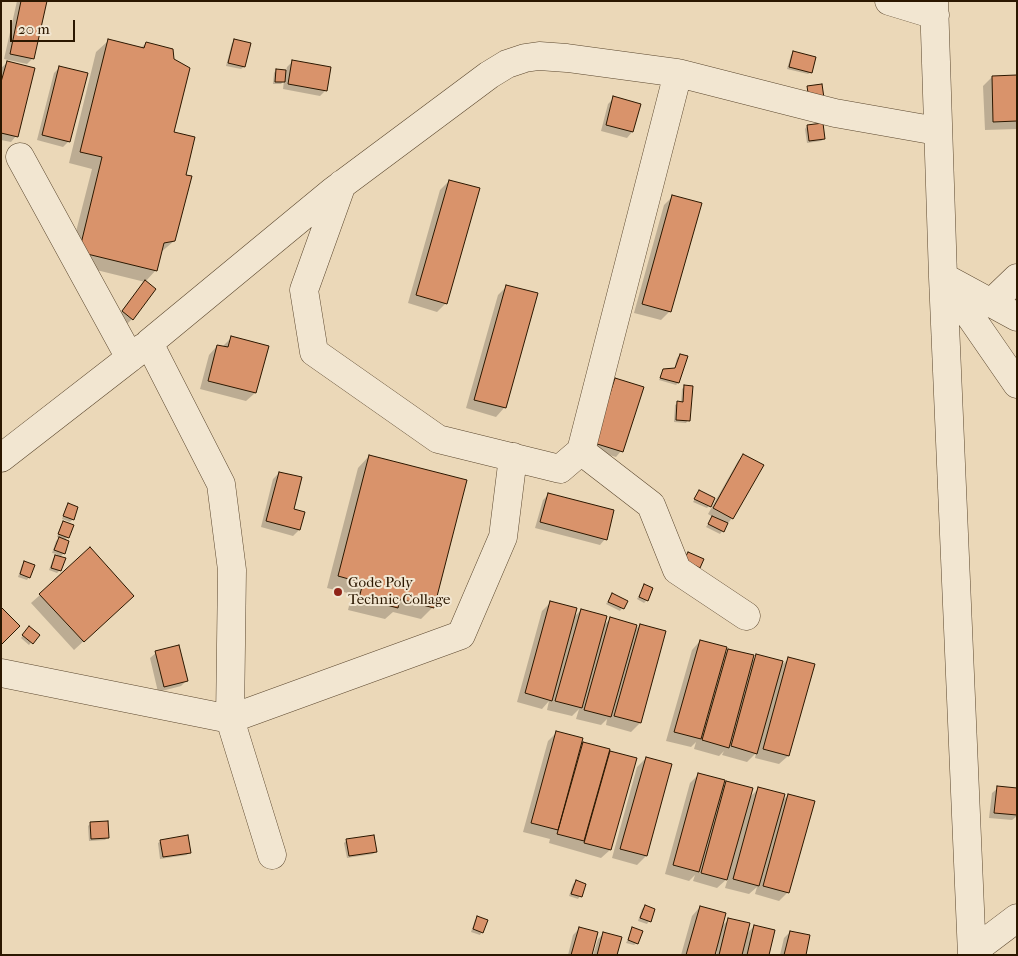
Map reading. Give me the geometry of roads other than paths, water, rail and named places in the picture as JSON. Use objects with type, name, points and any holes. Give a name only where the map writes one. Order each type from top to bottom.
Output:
[{"type":"street","points":[[889,1],[935,8],[943,277],[972,953]]},
{"type":"street","points":[[1,458],[140,351],[342,184],[489,75],[507,64],[539,56],[678,73],[835,113],[938,131]]},
{"type":"street","points":[[342,184],[304,290],[314,352],[438,439],[560,469],[581,451],[678,73]]},
{"type":"street","points":[[20,157],[221,484],[232,570],[230,719],[272,855]]},
{"type":"street","points":[[943,277],[1017,317]]},
{"type":"street","points":[[943,277],[1017,384]]},
{"type":"street","points":[[991,303],[1017,278]]},
{"type":"street","points":[[581,451],[651,505],[677,570],[746,616]]},
{"type":"street","points":[[1,674],[230,719],[461,635],[503,537],[512,457]]},
{"type":"street","points":[[972,953],[1017,918]]},
{"type":"place","name":"Gode Poly Technic Collage","points":[[338,592]]}]
